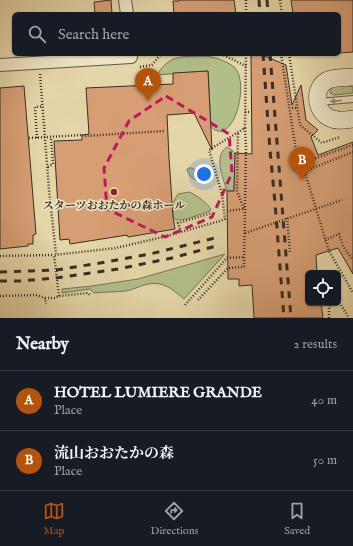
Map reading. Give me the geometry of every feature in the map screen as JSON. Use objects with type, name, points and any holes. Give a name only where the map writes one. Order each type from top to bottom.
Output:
[{"type":"street","points":[[125,0],[126,12]]},
{"type":"street","points":[[0,65],[131,56]]},
{"type":"street","points":[[353,77],[327,80],[318,91],[318,102],[320,108],[327,117],[338,120],[353,119]]},
{"type":"lane","points":[[318,102],[353,99]]},
{"type":"path","points":[[246,0],[246,12]]},
{"type":"path","points":[[280,0],[282,12]]},
{"type":"path","points":[[137,67],[152,66],[160,56]]},
{"type":"path","points":[[225,56],[246,66]]},
{"type":"path","points":[[198,300],[228,268],[244,267],[246,56]]},
{"type":"path","points":[[282,56],[297,157],[302,163],[329,251],[353,293]]},
{"type":"path","points":[[289,56],[291,70]]},
{"type":"path","points":[[40,74],[59,296]]},
{"type":"path","points":[[37,138],[35,107],[43,106]]},
{"type":"path","points":[[292,108],[298,108]]},
{"type":"path","points":[[245,112],[252,112]]},
{"type":"path","points":[[0,256],[55,254],[116,248],[163,237],[225,219],[222,194],[209,150],[245,128]]},
{"type":"path","points":[[28,138],[164,131]]},
{"type":"path","points":[[238,132],[237,191],[244,209]]},
{"type":"path","points":[[48,167],[53,164],[51,137]]},
{"type":"path","points":[[302,163],[353,145]]},
{"type":"path","points":[[304,171],[353,152]]},
{"type":"path","points":[[245,233],[342,200]]},
{"type":"path","points":[[227,211],[244,209]]},
{"type":"path","points":[[181,232],[178,224],[212,213]]},
{"type":"path","points":[[287,218],[290,252]]},
{"type":"path","points":[[325,240],[339,234],[343,246],[353,260]]},
{"type":"path","points":[[348,253],[353,253]]},
{"type":"path","points":[[185,305],[228,258],[245,257]]},
{"type":"path","points":[[0,296],[36,295],[45,298],[55,298],[59,296],[88,293],[90,295]]},
{"type":"path","points":[[45,298],[46,304]]},
{"type":"path","points":[[341,305],[349,318]]},
{"type":"path","points":[[329,306],[329,318]]},
{"type":"highlighted area","points":[[166,96],[229,134],[232,173],[212,217],[165,237],[107,209],[104,168],[129,121]]},
{"type":"green space","points":[[207,56],[229,63],[235,68],[239,76],[241,87],[237,111],[232,122],[226,129],[219,131],[211,127],[208,71],[157,75],[167,63],[172,60],[184,57]]},
{"type":"green space","points":[[345,85],[353,87],[353,93],[334,95],[330,93],[330,90],[333,87]]},
{"type":"green space","points":[[227,147],[235,154],[234,191],[227,191],[220,168],[221,156]]},
{"type":"green space","points":[[188,168],[192,168],[202,173],[208,169],[211,171],[212,175],[209,181],[202,182],[190,176],[187,170]]},
{"type":"green space","points":[[189,192],[202,200],[211,210],[187,219],[176,220],[173,217],[173,205],[175,200],[178,194]]},
{"type":"green space","points":[[225,254],[184,299],[175,291],[161,284],[144,285],[126,291],[94,293],[90,289],[62,293],[62,289],[138,279]]},
{"type":"building","points":[[111,0],[112,12],[95,12],[94,2]]},
{"type":"building","points":[[234,0],[236,12],[174,12],[173,1]]},
{"type":"building","points":[[291,0],[353,0],[353,52],[341,53],[341,12],[293,12]]},
{"type":"building","points":[[251,56],[265,56],[286,65],[292,105],[301,85],[306,120],[318,130],[311,137],[318,155],[353,142],[353,274],[338,248],[316,255],[317,270],[305,270],[305,306],[321,306],[323,318],[254,318],[252,285],[239,286],[239,279],[228,279],[227,191],[234,191],[235,153],[252,154]]},
{"type":"building","name":"スターツおおたかの森ホール","points":[[208,71],[212,150],[194,113],[167,115],[175,229],[128,237],[127,235],[70,244],[69,239],[60,240],[54,141],[82,140],[82,135],[89,134],[86,88],[173,84],[173,73]]},
{"type":"building","points":[[24,86],[36,234],[33,235],[33,244],[28,244],[28,246],[0,249],[0,88]]},
{"type":"railway","points":[[259,0],[260,12]]},
{"type":"railway","points":[[267,0],[268,12]]},
{"type":"railway","points":[[263,56],[284,318]]},
{"type":"railway","points":[[270,56],[291,318]]},
{"type":"railway","points":[[0,272],[56,270],[100,263],[150,254],[219,237]]},
{"type":"railway","points":[[0,281],[56,278],[118,269],[172,258],[220,245]]},
{"type":"place","name":"HOTEL LUMIERE GRANDE","points":[[148,101]]},
{"type":"place","name":"流山おおたかの森","points":[[302,180]]},
{"type":"place","name":"スターツおおたかの森ホール","points":[[114,192]]}]
